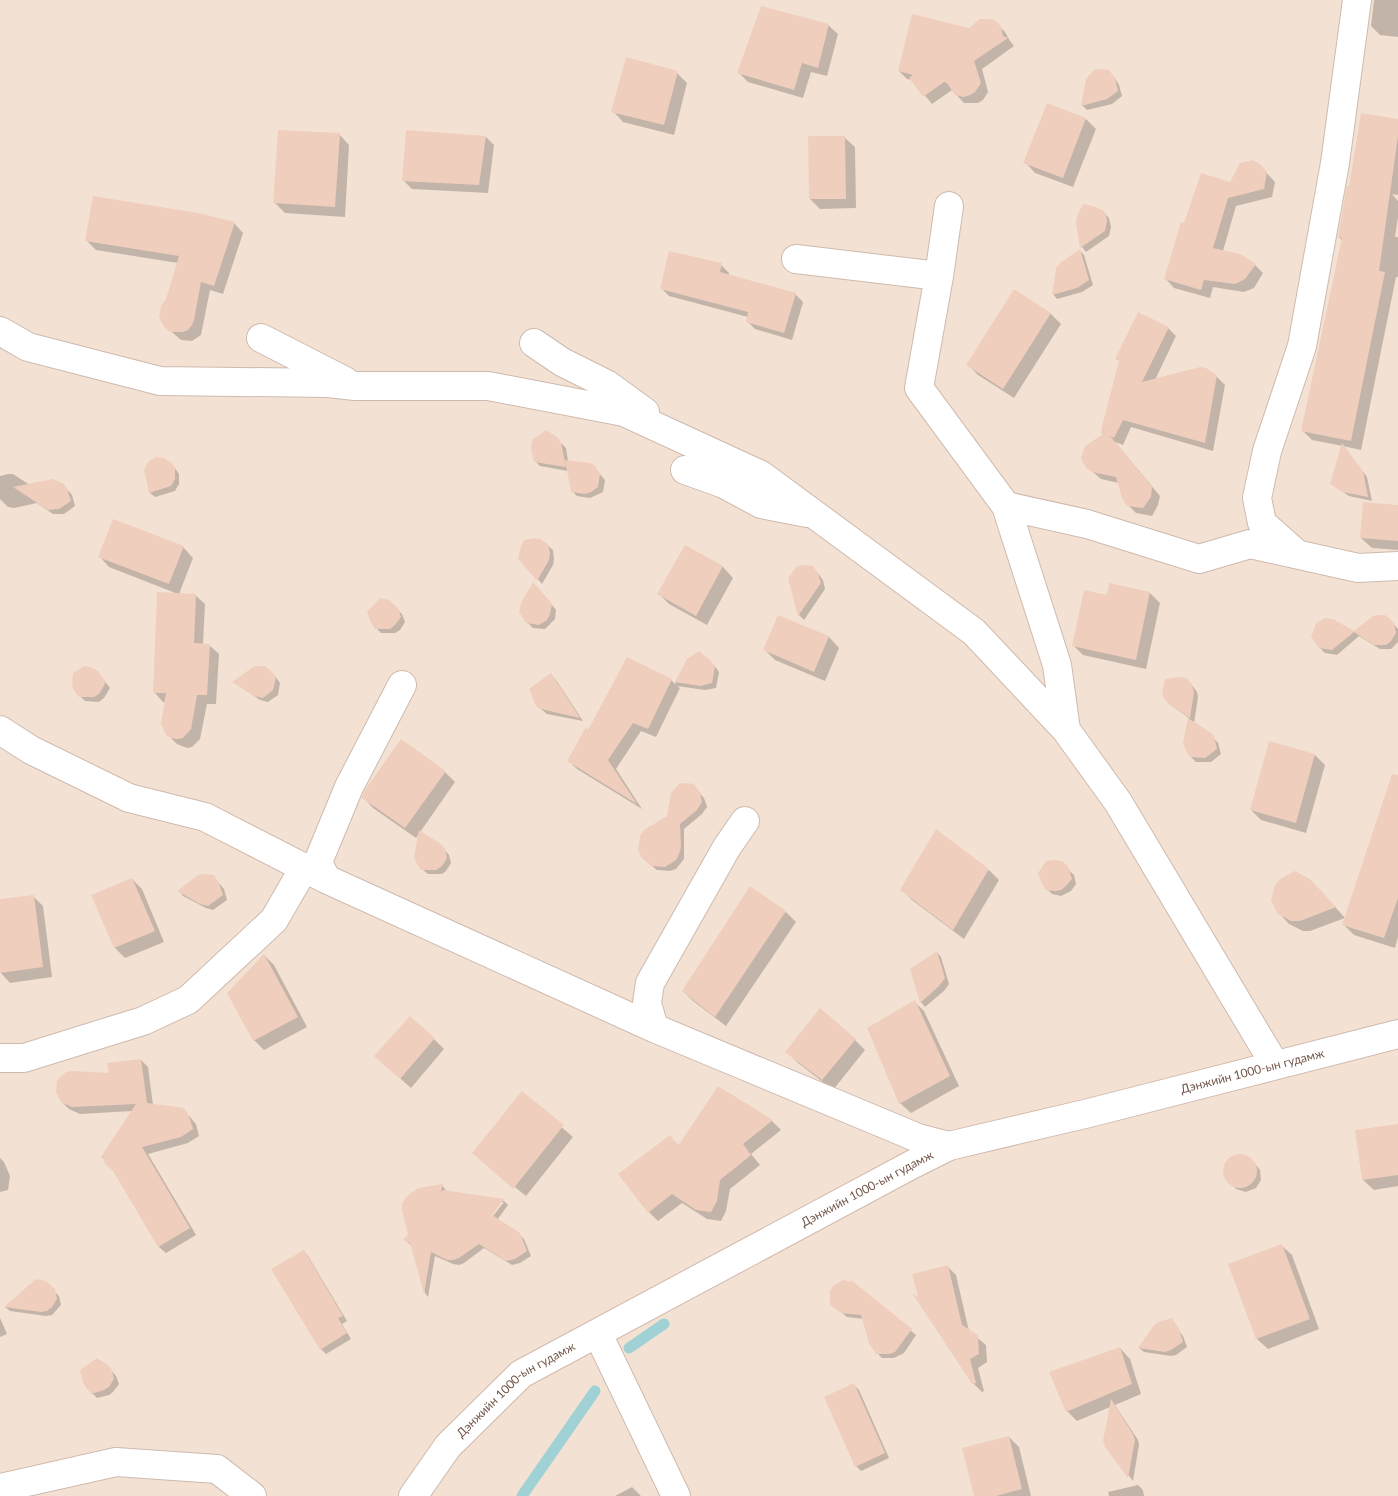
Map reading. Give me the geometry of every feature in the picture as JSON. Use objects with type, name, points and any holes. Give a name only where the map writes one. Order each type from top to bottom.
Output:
[{"type":"street","points":[[1298,555],[1262,523],[1257,498],[1267,451],[1302,346],[1335,163],[1357,0]]},
{"type":"street","points":[[949,206],[939,276],[919,388],[1006,506],[1057,665],[1066,730]]},
{"type":"street","points":[[796,260],[939,276]]},
{"type":"street","points":[[0,330],[28,347],[160,381],[328,383],[355,386],[488,386],[624,412],[761,475],[974,632],[1066,730],[1118,802],[1275,1065]]},
{"type":"street","points":[[260,338],[355,386]]},
{"type":"street","points":[[534,343],[562,362],[608,385],[685,441]]},
{"type":"street","points":[[685,470],[724,484],[761,504],[814,514]]},
{"type":"street","points":[[1006,506],[1087,524],[1200,559],[1250,544],[1358,568],[1398,566]]},
{"type":"street","points":[[0,1058],[24,1058],[143,1021],[188,1000],[274,920],[315,874],[318,862],[350,787],[402,685]]},
{"type":"street","points":[[0,730],[31,750],[129,798],[204,817],[315,874],[654,1028],[918,1138],[950,1146]]},
{"type":"street","points":[[654,1028],[648,1003],[650,983],[727,847],[745,821]]},
{"type":"street","name":"Дэнжийн 1000-ын гудамж","points":[[413,1496],[448,1446],[521,1374],[950,1146],[1089,1113],[1398,1034]]},
{"type":"street","points":[[598,1334],[676,1496]]},
{"type":"street","points":[[0,1488],[116,1462],[217,1469],[252,1496]]},
{"type":"shaded area","points":[[0,0],[1398,0],[1398,1496],[0,1496]]},
{"type":"building","points":[[761,6],[829,24],[818,68],[802,63],[794,90],[737,73]]},
{"type":"building","points":[[912,14],[969,28],[980,19],[992,19],[997,22],[1001,27],[1003,36],[1008,38],[974,61],[981,83],[975,92],[964,97],[955,95],[947,83],[944,82],[923,97],[909,78],[913,75],[898,71]]},
{"type":"building","points":[[626,57],[678,71],[664,125],[611,112]]},
{"type":"building","points":[[1094,70],[1109,70],[1115,78],[1118,91],[1107,99],[1081,106],[1086,79]]},
{"type":"building","points":[[1047,103],[1086,118],[1063,178],[1023,163]]},
{"type":"building","points":[[1361,113],[1398,119],[1398,136],[1379,271],[1385,272],[1351,441],[1301,431],[1342,238],[1338,237],[1347,185],[1349,186]]},
{"type":"building","points":[[278,130],[340,133],[335,207],[273,203]]},
{"type":"building","points":[[406,130],[486,136],[479,185],[402,181]]},
{"type":"building","points":[[808,136],[845,136],[846,199],[809,199]]},
{"type":"building","points":[[1253,160],[1267,172],[1264,189],[1228,198],[1213,248],[1240,254],[1256,264],[1245,279],[1235,284],[1204,280],[1201,290],[1164,279],[1181,222],[1184,223],[1201,173],[1230,182],[1240,163]]},
{"type":"building","points":[[93,196],[198,213],[235,222],[214,286],[201,282],[194,320],[188,330],[170,332],[159,318],[161,306],[166,299],[179,256],[85,241]]},
{"type":"building","points":[[1083,204],[1096,207],[1105,212],[1107,221],[1105,231],[1080,248],[1076,222]]},
{"type":"building","points":[[1080,249],[1089,280],[1077,288],[1052,295],[1056,268]]},
{"type":"building","points":[[669,251],[722,263],[720,272],[796,293],[784,333],[746,322],[748,312],[660,289]]},
{"type":"building","points":[[1014,289],[1051,313],[1003,389],[966,365]]},
{"type":"building","points":[[1138,312],[1169,327],[1142,382],[1200,367],[1206,368],[1217,375],[1205,443],[1123,420],[1114,438],[1110,436],[1152,487],[1151,497],[1143,508],[1127,506],[1122,498],[1116,477],[1092,472],[1086,468],[1081,458],[1085,446],[1103,434],[1101,433],[1102,426],[1119,361],[1115,359]]},
{"type":"building","points":[[546,430],[561,442],[566,467],[534,462],[531,449],[532,440]]},
{"type":"building","points":[[1342,443],[1363,471],[1368,497],[1342,492],[1330,484]]},
{"type":"building","points":[[156,457],[164,458],[172,463],[175,468],[175,479],[171,486],[149,493],[144,470],[149,461]]},
{"type":"building","points":[[565,460],[590,463],[595,466],[600,474],[598,487],[585,494],[571,492]]},
{"type":"building","points":[[53,479],[64,484],[71,501],[59,509],[48,510],[13,487]]},
{"type":"building","points":[[1363,502],[1398,505],[1398,541],[1360,538]]},
{"type":"building","points":[[113,519],[184,546],[169,584],[98,557]]},
{"type":"building","points":[[534,538],[548,544],[550,553],[549,560],[537,581],[518,559],[524,540]]},
{"type":"building","points":[[685,545],[723,566],[696,616],[657,594]]},
{"type":"building","points":[[797,566],[813,566],[821,583],[798,616],[788,578]]},
{"type":"building","points":[[533,582],[552,604],[547,620],[539,625],[526,623],[519,612],[521,603]]},
{"type":"building","points":[[1109,583],[1150,592],[1136,660],[1072,646],[1084,590],[1107,595]]},
{"type":"building","points":[[157,592],[196,594],[194,643],[210,644],[207,695],[197,695],[191,729],[183,738],[177,739],[166,735],[161,724],[166,693],[153,693]]},
{"type":"building","points":[[380,598],[389,600],[398,608],[401,617],[390,629],[375,629],[367,612]]},
{"type":"building","points":[[778,615],[829,636],[814,672],[763,650]]},
{"type":"building","points":[[1385,615],[1394,623],[1396,633],[1386,645],[1374,645],[1354,632],[1332,650],[1319,648],[1311,637],[1316,623],[1325,618],[1333,619],[1354,631],[1373,616]]},
{"type":"building","points":[[699,651],[715,666],[712,683],[700,686],[675,682],[687,659]]},
{"type":"building","points":[[627,657],[672,679],[648,729],[633,723],[608,760],[637,804],[567,761],[586,727],[588,730]]},
{"type":"building","points":[[84,666],[98,671],[106,682],[99,694],[94,697],[79,697],[73,689],[73,673]]},
{"type":"building","points":[[265,666],[276,677],[273,690],[263,698],[254,696],[232,682],[253,667]]},
{"type":"building","points":[[551,673],[580,718],[541,709],[536,706],[529,689]]},
{"type":"building","points":[[1187,678],[1194,692],[1190,718],[1168,703],[1162,693],[1165,679]]},
{"type":"building","points":[[1188,718],[1214,736],[1217,749],[1205,758],[1190,757],[1185,749],[1183,743]]},
{"type":"building","points":[[401,739],[446,771],[405,828],[362,798],[365,790]]},
{"type":"building","points":[[1269,741],[1315,754],[1296,823],[1250,810]]},
{"type":"building","points":[[1392,774],[1398,775],[1398,898],[1384,938],[1342,925]]},
{"type":"building","points":[[679,784],[694,784],[700,792],[702,802],[697,810],[680,824],[681,847],[676,860],[665,867],[651,866],[641,857],[638,850],[640,836],[644,830],[667,816],[671,793]]},
{"type":"building","points":[[936,829],[989,869],[953,930],[900,890]]},
{"type":"building","points":[[419,830],[441,844],[445,849],[447,858],[442,866],[436,870],[421,870],[416,862],[414,856]]},
{"type":"building","points":[[1055,860],[1066,864],[1072,879],[1061,890],[1046,890],[1038,873],[1046,861]]},
{"type":"building","points":[[1295,871],[1310,879],[1336,907],[1300,921],[1291,921],[1278,914],[1271,900],[1275,885],[1280,879]]},
{"type":"building","points":[[198,875],[214,875],[223,895],[208,906],[200,904],[177,891]]},
{"type":"building","points":[[132,878],[155,931],[114,948],[91,895]]},
{"type":"building","points":[[750,886],[786,911],[715,1017],[682,991]]},
{"type":"building","points":[[34,895],[43,967],[0,973],[0,899]]},
{"type":"building","points":[[937,951],[945,978],[920,1003],[910,969]]},
{"type":"building","points":[[264,954],[298,1017],[253,1041],[227,993]]},
{"type":"building","points":[[915,1000],[950,1076],[899,1104],[867,1028]]},
{"type":"building","points":[[820,1008],[856,1039],[822,1080],[785,1052]]},
{"type":"building","points":[[410,1016],[435,1038],[400,1079],[374,1056]]},
{"type":"building","points":[[141,1059],[147,1103],[184,1108],[193,1129],[181,1137],[142,1147],[190,1228],[158,1247],[113,1171],[105,1164],[103,1157],[100,1158],[136,1104],[72,1107],[61,1102],[56,1092],[57,1080],[66,1072],[109,1073],[107,1063]]},
{"type":"building","points":[[718,1086],[773,1120],[743,1144],[751,1155],[720,1180],[717,1201],[711,1212],[696,1210],[672,1194],[648,1213],[618,1174],[670,1135],[678,1146]]},
{"type":"building","points":[[522,1091],[564,1125],[513,1189],[472,1153]]},
{"type":"building","points":[[1398,1124],[1398,1175],[1362,1180],[1355,1130]]},
{"type":"building","points":[[1240,1154],[1252,1159],[1257,1171],[1252,1183],[1240,1188],[1228,1183],[1223,1171],[1228,1159]]},
{"type":"building","points":[[443,1184],[441,1192],[443,1190],[504,1199],[492,1215],[520,1233],[527,1251],[515,1259],[506,1261],[479,1244],[453,1260],[447,1260],[431,1252],[424,1294],[410,1243],[403,1240],[408,1234],[402,1204],[406,1197],[418,1188]]},
{"type":"building","points":[[1282,1244],[1310,1319],[1256,1339],[1228,1264]]},
{"type":"building","points":[[304,1250],[343,1316],[338,1318],[347,1333],[320,1350],[271,1269]]},
{"type":"building","points":[[948,1265],[962,1325],[978,1335],[979,1354],[970,1359],[976,1383],[972,1384],[912,1293],[918,1297],[912,1274]]},
{"type":"building","points":[[36,1279],[46,1281],[55,1289],[57,1299],[52,1307],[47,1311],[41,1312],[4,1307]]},
{"type":"building","points":[[843,1280],[852,1282],[851,1280],[912,1329],[895,1352],[876,1354],[869,1343],[861,1315],[841,1313],[830,1305],[830,1291],[833,1286]]},
{"type":"building","points":[[1172,1318],[1179,1329],[1183,1342],[1165,1352],[1138,1348],[1154,1325]]},
{"type":"building","points":[[1120,1347],[1132,1384],[1066,1412],[1049,1372]]},
{"type":"building","points":[[97,1358],[108,1365],[112,1370],[114,1379],[109,1387],[91,1394],[83,1383],[80,1370]]},
{"type":"building","points":[[854,1383],[885,1453],[855,1467],[824,1397]]},
{"type":"building","points":[[1111,1399],[1135,1440],[1128,1478],[1105,1447],[1103,1441]]},
{"type":"building","points":[[1009,1436],[1022,1489],[996,1496],[974,1496],[962,1448]]},
{"type":"waterway","points":[[629,1348],[664,1324]]},
{"type":"waterway","points":[[522,1496],[595,1391]]}]
